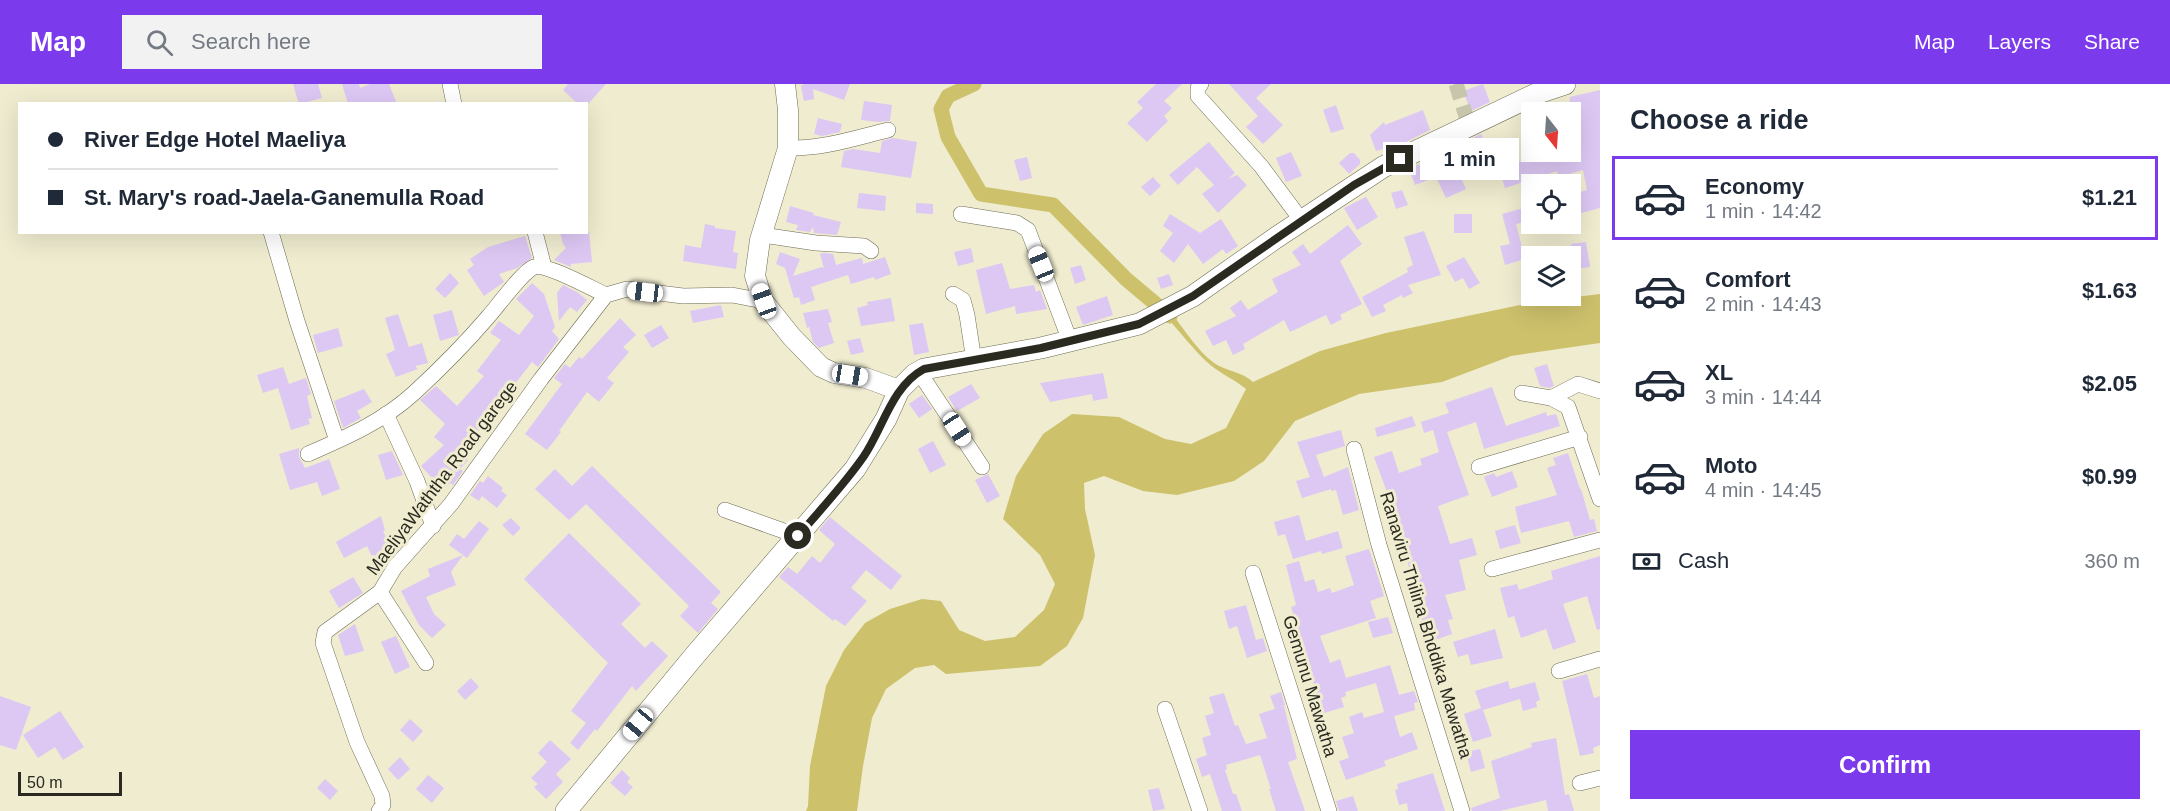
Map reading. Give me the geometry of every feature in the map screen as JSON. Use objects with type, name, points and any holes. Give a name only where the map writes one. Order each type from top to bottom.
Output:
[{"type":"main road","points":[[566,811],[696,654],[834,494],[866,454],[899,390],[919,372],[1070,341],[1139,324],[1193,296],[1383,167],[1538,93],[1565,84]]},
{"type":"street","points":[[450,84],[454,102]]},
{"type":"street","points":[[785,84],[788,148],[762,235],[755,276],[764,301],[791,336],[827,370],[866,378],[899,390]]},
{"type":"street","points":[[1201,84],[1198,88],[1198,96],[1261,165],[1302,221]]},
{"type":"street","points":[[788,148],[832,144],[888,130]]},
{"type":"street","points":[[961,214],[1017,223],[1028,230],[1070,341]]},
{"type":"street","points":[[273,234],[297,321],[337,441]]},
{"type":"street","points":[[536,234],[544,267]]},
{"type":"street","points":[[762,235],[816,243],[864,246],[871,251]]},
{"type":"street","points":[[308,454],[369,427],[413,394],[454,353],[532,267],[544,267],[606,295],[627,289],[683,296],[732,295],[764,301]]},
{"type":"street","points":[[953,294],[963,300],[974,361]]},
{"type":"street","name":"MaeliyaWaththa Road garege","points":[[380,811],[383,805],[382,796],[357,742],[323,643],[325,632],[380,592],[395,567],[433,526],[606,295]]},
{"type":"street","points":[[919,372],[982,467]]},
{"type":"street","points":[[1551,398],[1578,384],[1600,391]]},
{"type":"street","points":[[1522,393],[1551,398],[1568,407],[1600,499]]},
{"type":"street","points":[[386,414],[417,481],[433,526]]},
{"type":"street","points":[[1479,467],[1580,437]]},
{"type":"street","name":"Ranaviru Thilina Bhddika Mawatha","points":[[1354,449],[1383,556],[1462,811]]},
{"type":"street","points":[[725,510],[798,536]]},
{"type":"street","points":[[1492,569],[1600,540]]},
{"type":"street","name":"Gemunu Mawatha","points":[[1253,573],[1329,811]]},
{"type":"street","points":[[380,592],[426,663]]},
{"type":"street","points":[[1558,670],[1600,660]]},
{"type":"street","points":[[1165,710],[1200,811]]},
{"type":"street","points":[[1580,783],[1600,778]]},
{"type":"shaded area","points":[[1600,294],[1600,343],[1511,356],[1442,382],[1359,394],[1295,421],[1264,461],[1234,481],[1177,495],[1143,491],[1104,476],[1084,483],[1085,509],[1095,555],[1083,618],[1067,646],[1040,666],[946,674],[934,665],[915,668],[886,689],[872,718],[857,811],[806,811],[810,766],[826,686],[844,650],[865,623],[890,609],[922,599],[941,601],[959,630],[985,641],[1015,637],[1044,610],[1055,584],[1040,555],[1003,519],[1016,476],[1043,434],[1072,414],[1119,417],[1165,439],[1191,444],[1226,428],[1246,389],[1202,357],[1168,319],[1173,315],[1208,358],[1219,366],[1253,382],[1320,351],[1386,333],[1521,305],[1581,306],[1581,296]]},
{"type":"building","points":[[293,84],[318,84],[322,98],[298,102]]},
{"type":"building","points":[[342,84],[359,84],[360,88],[370,84],[389,84],[396,102],[347,102]]},
{"type":"building","points":[[568,84],[606,84],[588,104],[588,102],[576,102],[563,90]]},
{"type":"building","points":[[804,84],[850,84],[844,100],[813,89],[814,99],[804,101],[801,86]]},
{"type":"building","points":[[1156,84],[1182,84],[1164,101],[1172,108],[1164,116],[1168,121],[1147,142],[1127,123],[1143,108],[1137,102]]},
{"type":"building","points":[[1229,84],[1271,84],[1256,98],[1283,125],[1263,144],[1246,127],[1258,116]]},
{"type":"building","points":[[1483,84],[1490,102],[1471,111],[1463,91]]},
{"type":"building","points":[[1600,90],[1600,208],[1581,213],[1581,192],[1587,190],[1583,170],[1569,174],[1558,174],[1557,171],[1548,174],[1521,174],[1521,183],[1505,188],[1496,159],[1510,155],[1511,159],[1517,157],[1519,162],[1581,162],[1581,102],[1570,102],[1570,97]]},
{"type":"building","points":[[864,101],[892,105],[890,121],[861,120]]},
{"type":"building","points":[[1336,105],[1344,129],[1331,133],[1323,110]]},
{"type":"building","points":[[1423,110],[1430,130],[1404,143],[1376,151],[1370,135],[1384,122],[1385,125]]},
{"type":"building","points":[[818,118],[842,124],[840,132],[822,136],[814,134]]},
{"type":"building","points":[[1481,134],[1486,145],[1465,154],[1460,144]]},
{"type":"building","points":[[893,138],[917,142],[911,178],[841,167],[844,151],[853,149],[880,153],[882,141]]},
{"type":"building","points":[[1209,142],[1235,173],[1228,179],[1237,175],[1247,185],[1218,213],[1202,194],[1214,185],[1197,167],[1178,185],[1169,175]]},
{"type":"building","points":[[1291,152],[1302,176],[1286,182],[1276,158]]},
{"type":"building","points":[[1350,153],[1354,153],[1360,160],[1360,164],[1349,174],[1339,163]]},
{"type":"building","points":[[1027,157],[1032,178],[1020,181],[1014,160]]},
{"type":"building","points":[[1451,157],[1466,189],[1446,198],[1436,177],[1415,185],[1409,169],[1419,164],[1421,170]]},
{"type":"building","points":[[1153,177],[1161,186],[1150,196],[1141,187]]},
{"type":"building","points":[[1402,190],[1408,205],[1396,209],[1391,193]]},
{"type":"building","points":[[859,193],[886,196],[885,211],[857,208]]},
{"type":"building","points":[[1366,197],[1378,217],[1357,230],[1344,208]]},
{"type":"building","points":[[916,203],[933,204],[933,214],[916,213]]},
{"type":"building","points":[[790,206],[841,222],[837,235],[814,233],[813,227],[810,232],[796,230],[798,225],[786,222]]},
{"type":"building","points":[[1521,209],[1521,223],[1516,224],[1522,246],[1521,260],[1505,265],[1500,246],[1510,244],[1502,214]]},
{"type":"building","points":[[1170,214],[1200,233],[1221,219],[1238,246],[1226,254],[1223,249],[1203,264],[1188,244],[1174,263],[1160,251],[1173,233],[1163,226]]},
{"type":"building","points":[[1454,214],[1472,214],[1472,233],[1454,233]]},
{"type":"building","points":[[705,224],[736,231],[733,252],[738,253],[736,269],[683,261],[685,245],[701,248]]},
{"type":"building","points":[[1348,225],[1362,244],[1340,261],[1362,304],[1340,315],[1342,319],[1331,325],[1326,315],[1290,332],[1284,320],[1243,344],[1245,349],[1233,355],[1226,340],[1213,346],[1205,331],[1236,316],[1230,308],[1241,300],[1248,310],[1278,292],[1272,279],[1301,265],[1292,252],[1303,244],[1310,254]]},
{"type":"building","points":[[1424,231],[1441,275],[1408,285],[1413,293],[1403,298],[1402,295],[1383,305],[1386,311],[1372,317],[1362,297],[1408,272],[1407,268],[1413,265],[1404,237]]},
{"type":"building","points":[[589,232],[592,262],[571,264],[571,267],[554,260],[566,248],[560,234],[588,234]]},
{"type":"building","points":[[525,236],[532,258],[517,268],[499,274],[504,282],[484,296],[467,270],[474,265],[470,259],[488,247]]},
{"type":"building","points":[[1586,242],[1590,267],[1581,268],[1581,246],[1571,246],[1571,244]]},
{"type":"building","points":[[971,248],[974,262],[958,266],[954,252]]},
{"type":"building","points":[[780,252],[800,259],[793,276],[824,268],[820,254],[824,253],[833,254],[836,265],[862,258],[863,264],[885,257],[891,274],[875,280],[874,277],[851,284],[848,275],[811,287],[815,300],[801,305],[799,297],[794,298],[785,268],[776,264]]},
{"type":"building","points":[[1464,257],[1480,283],[1469,289],[1463,278],[1455,282],[1446,266]]},
{"type":"building","points":[[1002,263],[1010,289],[1034,285],[1036,292],[1040,290],[1047,309],[1016,314],[1015,306],[986,314],[976,270]]},
{"type":"building","points":[[1081,265],[1086,280],[1075,284],[1070,268]]},
{"type":"building","points":[[450,273],[459,283],[445,298],[435,289]]},
{"type":"building","points":[[1169,274],[1173,285],[1161,289],[1157,278]]},
{"type":"building","points":[[532,283],[544,294],[555,327],[552,331],[559,339],[538,367],[532,362],[497,407],[501,411],[457,451],[468,460],[460,469],[463,471],[453,485],[450,483],[443,490],[421,466],[444,445],[434,437],[445,424],[420,400],[436,386],[457,406],[484,376],[477,371],[501,340],[490,333],[499,321],[519,335],[534,316],[516,299]]},
{"type":"building","points":[[563,285],[587,300],[577,312],[570,307],[559,321],[557,293]]},
{"type":"building","points":[[1107,296],[1113,315],[1083,325],[1076,307]]},
{"type":"building","points":[[891,298],[895,321],[861,326],[857,308],[868,305],[867,302]]},
{"type":"building","points":[[721,305],[724,317],[693,323],[690,311]]},
{"type":"building","points":[[828,309],[832,322],[828,323],[834,343],[819,348],[813,342],[803,313]]},
{"type":"building","points":[[452,310],[459,335],[440,341],[433,315]]},
{"type":"building","points":[[398,314],[409,347],[422,343],[428,363],[415,366],[418,369],[396,377],[386,354],[395,350],[385,318]]},
{"type":"building","points":[[620,318],[636,335],[623,347],[629,352],[607,378],[614,383],[599,402],[587,392],[547,450],[525,434],[562,384],[554,378],[565,364],[570,368],[579,357],[582,359]]},
{"type":"building","points":[[923,323],[929,352],[914,355],[909,325]]},
{"type":"building","points":[[661,325],[669,338],[652,348],[644,335]]},
{"type":"building","points":[[338,328],[343,346],[318,353],[313,335]]},
{"type":"building","points":[[860,338],[864,352],[851,355],[847,341]]},
{"type":"building","points":[[1547,364],[1554,386],[1549,388],[1540,386],[1534,368]]},
{"type":"building","points":[[283,367],[289,384],[306,378],[311,394],[307,396],[312,418],[308,419],[310,424],[291,430],[278,388],[263,393],[257,375]]},
{"type":"building","points":[[1103,373],[1108,398],[1093,401],[1092,394],[1050,402],[1040,383]]},
{"type":"building","points":[[971,384],[980,398],[957,411],[948,397]]},
{"type":"building","points":[[1492,387],[1506,426],[1546,412],[1547,416],[1556,414],[1560,426],[1484,449],[1476,422],[1447,432],[1469,495],[1438,506],[1450,544],[1472,538],[1477,555],[1459,560],[1466,590],[1445,595],[1453,619],[1448,620],[1452,634],[1429,642],[1407,560],[1398,563],[1391,535],[1396,534],[1387,504],[1391,503],[1374,457],[1392,451],[1399,473],[1422,465],[1420,459],[1439,452],[1433,430],[1424,433],[1421,422],[1449,413],[1445,403]]},
{"type":"building","points":[[364,389],[372,402],[357,411],[361,418],[343,428],[334,401]]},
{"type":"building","points":[[922,395],[932,409],[919,418],[909,404]]},
{"type":"building","points":[[1412,416],[1416,426],[1377,437],[1375,428]]},
{"type":"building","points":[[1341,430],[1345,446],[1316,455],[1324,477],[1348,467],[1359,510],[1343,515],[1336,490],[1331,491],[1331,489],[1302,498],[1296,481],[1310,477],[1297,442]]},
{"type":"building","points":[[933,441],[946,465],[930,473],[918,449]]},
{"type":"building","points":[[299,448],[299,457],[305,468],[329,459],[340,489],[322,496],[317,482],[290,490],[279,454]]},
{"type":"building","points":[[392,451],[403,475],[386,480],[378,455]]},
{"type":"building","points":[[1568,453],[1590,520],[1594,519],[1597,531],[1574,537],[1569,521],[1521,533],[1515,507],[1557,495],[1547,468],[1556,465],[1553,458]]},
{"type":"building","points":[[592,466],[721,592],[711,603],[718,609],[698,633],[680,616],[689,606],[586,504],[569,520],[535,489],[555,469],[572,486]]},
{"type":"building","points":[[1512,471],[1518,487],[1492,497],[1484,477],[1494,473],[1496,477]]},
{"type":"building","points":[[988,474],[1000,496],[987,503],[975,480]]},
{"type":"building","points":[[488,476],[503,488],[501,491],[507,495],[497,508],[482,496],[479,501],[470,495],[480,481],[483,483]]},
{"type":"building","points":[[1299,515],[1306,541],[1338,531],[1343,548],[1293,559],[1285,534],[1278,536],[1274,522]]},
{"type":"building","points":[[381,516],[385,530],[383,531],[394,554],[384,567],[378,569],[367,546],[344,558],[336,542]]},
{"type":"building","points":[[830,517],[902,576],[891,590],[866,570],[851,588],[867,601],[845,626],[835,619],[833,621],[779,577],[788,567],[797,574],[812,556],[820,563],[835,544],[819,530]]},
{"type":"building","points":[[511,518],[521,528],[513,536],[502,525]]},
{"type":"building","points":[[479,521],[489,529],[467,558],[449,545],[457,534],[464,539]]},
{"type":"building","points":[[1515,525],[1521,543],[1500,549],[1495,531]]},
{"type":"building","points":[[569,533],[641,604],[621,624],[645,648],[652,641],[668,656],[636,691],[632,686],[597,731],[595,729],[578,750],[570,743],[586,723],[571,711],[608,663],[524,579]]},
{"type":"building","points":[[1369,549],[1384,596],[1370,601],[1376,618],[1320,636],[1330,663],[1340,659],[1346,678],[1390,665],[1399,695],[1414,691],[1418,702],[1414,703],[1415,710],[1394,716],[1400,737],[1412,732],[1418,749],[1384,761],[1386,766],[1346,780],[1339,761],[1349,758],[1342,737],[1354,733],[1349,717],[1362,712],[1364,718],[1384,712],[1376,683],[1345,692],[1346,696],[1341,698],[1344,707],[1321,714],[1308,662],[1305,663],[1295,635],[1299,633],[1291,607],[1296,605],[1286,565],[1299,561],[1305,582],[1314,579],[1318,592],[1330,588],[1332,593],[1354,585],[1345,556]]},
{"type":"building","points":[[463,555],[451,572],[456,585],[426,597],[434,614],[446,625],[432,638],[419,625],[401,591],[430,576],[428,569]]},
{"type":"building","points":[[1600,556],[1600,629],[1597,630],[1587,596],[1563,604],[1576,642],[1553,650],[1546,629],[1521,638],[1514,616],[1508,618],[1500,588],[1517,584],[1519,590],[1553,579],[1551,571]]},
{"type":"building","points":[[353,577],[363,593],[339,608],[329,591]]},
{"type":"building","points":[[1246,605],[1256,640],[1263,638],[1267,651],[1247,658],[1237,626],[1229,629],[1224,611]]},
{"type":"building","points":[[1388,617],[1393,633],[1373,638],[1368,622]]},
{"type":"building","points":[[355,624],[364,651],[345,656],[338,635]]},
{"type":"building","points":[[1495,629],[1503,658],[1471,665],[1468,654],[1458,657],[1453,642]]},
{"type":"building","points":[[396,636],[410,667],[395,674],[381,642]]},
{"type":"building","points":[[1587,674],[1594,698],[1600,696],[1600,745],[1593,748],[1594,753],[1580,756],[1562,681]]},
{"type":"building","points":[[471,678],[479,687],[465,700],[457,691]]},
{"type":"building","points":[[1508,681],[1510,689],[1535,682],[1540,700],[1536,702],[1537,707],[1523,711],[1520,699],[1483,710],[1492,736],[1473,742],[1464,714],[1481,708],[1475,691]]},
{"type":"building","points":[[1281,692],[1285,705],[1275,709],[1270,696]]},
{"type":"building","points":[[1224,693],[1235,726],[1238,725],[1246,744],[1267,738],[1259,714],[1284,706],[1297,759],[1288,762],[1305,811],[1276,811],[1260,755],[1226,765],[1225,770],[1233,794],[1236,794],[1242,811],[1222,811],[1210,774],[1202,777],[1196,759],[1207,755],[1202,738],[1211,735],[1205,716],[1214,713],[1209,697]]},
{"type":"building","points":[[0,696],[31,707],[16,750],[0,745]]},
{"type":"building","points":[[60,711],[84,747],[63,760],[55,747],[38,758],[23,735]]},
{"type":"building","points":[[410,719],[423,731],[413,742],[400,730]]},
{"type":"building","points":[[1556,738],[1565,795],[1569,794],[1574,811],[1548,811],[1546,800],[1500,811],[1472,811],[1471,808],[1500,798],[1491,761],[1532,747],[1531,743]]},
{"type":"building","points":[[550,740],[571,759],[556,774],[563,782],[546,799],[534,787],[538,784],[531,778],[547,762],[538,753]]},
{"type":"building","points":[[1480,749],[1485,768],[1471,772],[1466,752]]},
{"type":"building","points":[[400,757],[410,769],[398,780],[388,769]]},
{"type":"building","points":[[622,770],[630,778],[627,782],[633,787],[625,796],[610,783]]},
{"type":"building","points":[[1433,773],[1445,811],[1408,811],[1407,803],[1399,805],[1395,790],[1398,789],[1397,784]]},
{"type":"building","points":[[428,775],[444,788],[432,803],[416,789]]},
{"type":"building","points":[[325,779],[338,791],[330,800],[317,788]]},
{"type":"building","points":[[1159,788],[1165,809],[1153,811],[1148,790]]},
{"type":"building","points":[[1353,796],[1358,811],[1339,811],[1336,801]]},
{"type":"waterway","points":[[974,84],[948,96],[941,109],[948,137],[981,194],[1053,205],[1126,279],[1170,316]]},
{"type":"tunnel","points":[[1456,84],[1469,126]]},
{"type":"route","points":[[798,536],[866,454],[899,390],[915,374],[924,369],[1041,348],[1139,324],[1193,296],[1354,185],[1400,159]]}]
